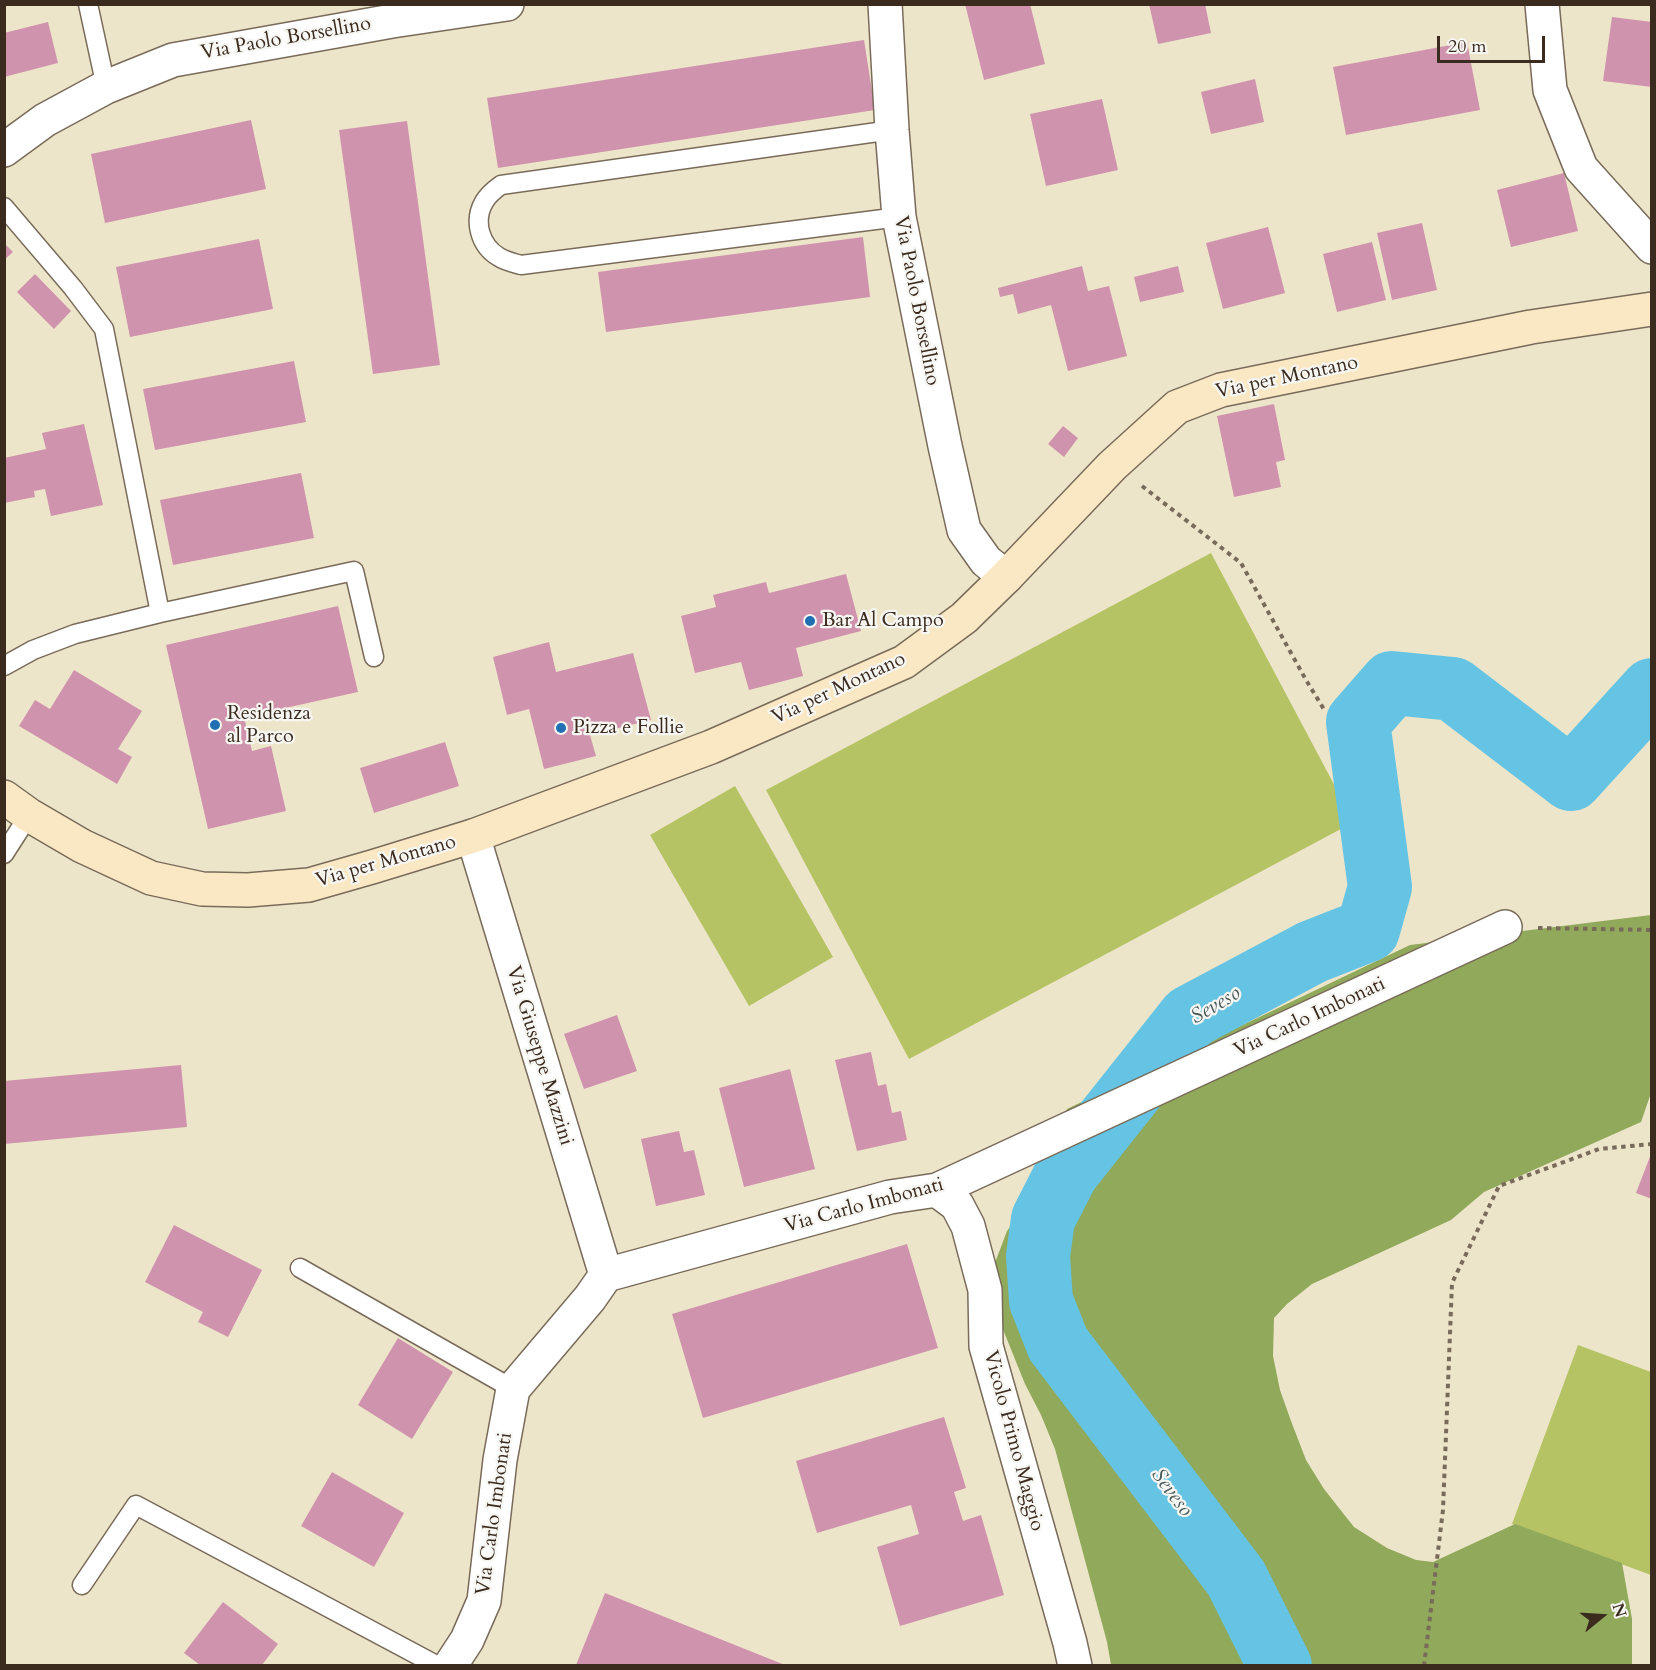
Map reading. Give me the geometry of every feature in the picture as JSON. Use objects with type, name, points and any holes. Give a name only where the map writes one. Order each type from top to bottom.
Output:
[{"type":"street","name":"Via Paolo Borsellino","points":[[4,150],[45,120],[106,87],[173,60],[449,8],[507,4]]},
{"type":"street","name":"Via Paolo Borsellino","points":[[885,4],[899,217],[964,530],[986,561],[1006,578]]},
{"type":"street","points":[[1542,4],[1550,90],[1581,168],[1652,247]]},
{"type":"street","name":"Via per Montano","points":[[17,806],[82,846],[151,878],[202,890],[248,890],[309,885],[372,867],[473,836],[711,747],[904,662],[964,618],[1006,578],[1112,466],[1177,407],[1221,390],[1531,327],[1652,309]]},
{"type":"street","name":"Via Giuseppe Mazzini","points":[[473,836],[606,1275]]},
{"type":"street","name":"Via Carlo Imbonati","points":[[450,1665],[467,1640],[484,1601],[500,1460],[513,1389],[590,1298],[606,1275],[890,1197],[938,1190],[1505,927]]},
{"type":"street","name":"Vicolo Primo Maggio","points":[[938,1190],[957,1204],[968,1226],[985,1290],[986,1346],[1075,1665]]},
{"type":"lane","points":[[88,4],[106,87]]},
{"type":"lane","points":[[892,130],[501,185],[483,203],[478,227],[489,249],[499,257],[521,265],[899,217]]},
{"type":"lane","points":[[4,207],[104,328],[160,613]]},
{"type":"lane","points":[[4,666],[33,650],[75,634],[354,571],[374,657]]},
{"type":"lane","points":[[4,854],[17,806]]},
{"type":"lane","points":[[300,1268],[513,1389]]},
{"type":"lane","points":[[82,1585],[136,1505],[438,1665]]},
{"type":"path","points":[[1112,466],[1142,486],[1241,563],[1325,711]]},
{"type":"path","points":[[1505,927],[1652,930]]},
{"type":"path","points":[[1424,1665],[1443,1510],[1452,1282],[1498,1186],[1599,1149],[1652,1144]]},
{"type":"green space","points":[[1211,553],[1354,822],[909,1059],[766,790]]},
{"type":"green space","points":[[735,786],[833,957],[749,1006],[650,835]]},
{"type":"green space","points":[[1651,915],[1652,1090],[1641,1122],[1484,1192],[1451,1220],[1312,1284],[1274,1318],[1273,1356],[1280,1390],[1306,1460],[1324,1489],[1354,1527],[1387,1548],[1416,1560],[1433,1562],[1515,1524],[1622,1563],[1632,1619],[1632,1665],[1111,1665],[1107,1642],[1055,1449],[998,1317],[992,1292],[996,1260],[1007,1231],[1041,1183],[1067,1109],[1410,945]]},
{"type":"green space","points":[[1578,1345],[1651,1372],[1651,1575],[1512,1524]]},
{"type":"building","points":[[965,4],[1030,4],[1045,64],[984,80]]},
{"type":"building","points":[[1149,4],[1205,4],[1211,33],[1158,44]]},
{"type":"building","points":[[1612,17],[1652,22],[1652,87],[1603,81]]},
{"type":"building","points":[[48,22],[58,63],[4,77],[4,33]]},
{"type":"building","points":[[864,40],[875,110],[498,168],[487,98]]},
{"type":"building","points":[[1467,42],[1480,110],[1346,135],[1333,67]]},
{"type":"building","points":[[1255,79],[1264,122],[1211,134],[1201,92]]},
{"type":"building","points":[[1102,99],[1118,170],[1046,186],[1030,114]]},
{"type":"building","points":[[251,120],[266,189],[105,223],[91,154]]},
{"type":"building","points":[[407,121],[440,365],[373,374],[339,130]]},
{"type":"building","points":[[1564,173],[1578,231],[1511,247],[1497,190]]},
{"type":"building","points":[[1422,223],[1437,290],[1392,300],[1377,233]]},
{"type":"building","points":[[1268,227],[1285,293],[1223,309],[1206,243]]},
{"type":"building","points":[[863,237],[870,297],[606,332],[598,272]]},
{"type":"building","points":[[259,239],[273,309],[130,337],[116,267]]},
{"type":"building","points":[[1372,242],[1386,300],[1337,312],[1323,254]]},
{"type":"building","points":[[4,243],[13,252],[4,260]]},
{"type":"building","points":[[1082,266],[1088,291],[1109,286],[1127,356],[1068,371],[1051,305],[1018,314],[1013,294],[1000,297],[998,288]]},
{"type":"building","points":[[1178,266],[1184,292],[1140,302],[1134,277]]},
{"type":"building","points":[[35,274],[71,311],[54,329],[17,292]]},
{"type":"building","points":[[294,361],[306,422],[155,450],[143,389]]},
{"type":"building","points":[[1274,404],[1285,460],[1276,462],[1281,487],[1234,497],[1217,416]]},
{"type":"building","points":[[84,424],[103,505],[51,516],[45,489],[34,491],[35,497],[4,503],[4,471],[6,470],[4,458],[46,449],[42,433]]},
{"type":"building","points":[[1063,426],[1078,438],[1064,457],[1048,444]]},
{"type":"building","points":[[301,473],[314,538],[173,565],[160,500]]},
{"type":"building","points":[[846,574],[861,631],[796,648],[803,676],[749,690],[741,662],[695,673],[681,616],[716,607],[713,595],[766,582],[769,593]]},
{"type":"building","name":"Residenza al Parco","points":[[338,606],[358,692],[244,717],[252,751],[271,746],[286,811],[208,829],[166,645]]},
{"type":"building","points":[[549,642],[556,672],[633,653],[651,720],[590,735],[596,756],[544,769],[529,709],[507,715],[493,657]]},
{"type":"building","points":[[74,670],[142,711],[118,749],[132,757],[117,784],[19,726],[35,700],[50,709]]},
{"type":"building","points":[[445,742],[459,786],[374,813],[360,768]]},
{"type":"building","points":[[617,1015],[637,1071],[584,1089],[564,1034]]},
{"type":"building","points":[[871,1052],[878,1086],[886,1084],[892,1113],[901,1111],[907,1140],[857,1151],[835,1060]]},
{"type":"building","points":[[181,1065],[187,1127],[4,1144],[4,1081]]},
{"type":"building","points":[[790,1069],[815,1169],[744,1187],[719,1088]]},
{"type":"building","points":[[679,1131],[684,1152],[694,1150],[705,1195],[656,1206],[641,1139]]},
{"type":"building","points":[[1652,1154],[1652,1199],[1636,1193]]},
{"type":"building","points":[[174,1225],[262,1270],[228,1337],[198,1322],[203,1312],[145,1282]]},
{"type":"building","points":[[907,1244],[938,1348],[703,1418],[672,1314]]},
{"type":"building","points":[[398,1338],[453,1372],[412,1439],[358,1405]]},
{"type":"building","points":[[944,1417],[966,1488],[954,1492],[963,1521],[981,1515],[1004,1595],[900,1626],[877,1547],[919,1534],[911,1505],[817,1533],[796,1461]]},
{"type":"building","points":[[332,1472],[404,1513],[374,1567],[301,1526]]},
{"type":"building","points":[[605,1593],[785,1665],[576,1665]]},
{"type":"building","points":[[223,1602],[278,1644],[262,1665],[200,1665],[184,1653]]},
{"type":"waterway","name":"Seveso","points":[[1280,1666],[1236,1578],[1058,1344],[1041,1301],[1038,1256],[1043,1219],[1067,1172],[1190,1017],[1312,952],[1368,930],[1380,887],[1358,722],[1392,683],[1453,689],[1571,779],[1652,690]]},
{"type":"place","name":"Bar Al Campo","points":[[810,621]]},
{"type":"place","name":"Residenza al Parco","points":[[215,725]]},
{"type":"place","name":"Pizza e Follie","points":[[561,728]]}]
